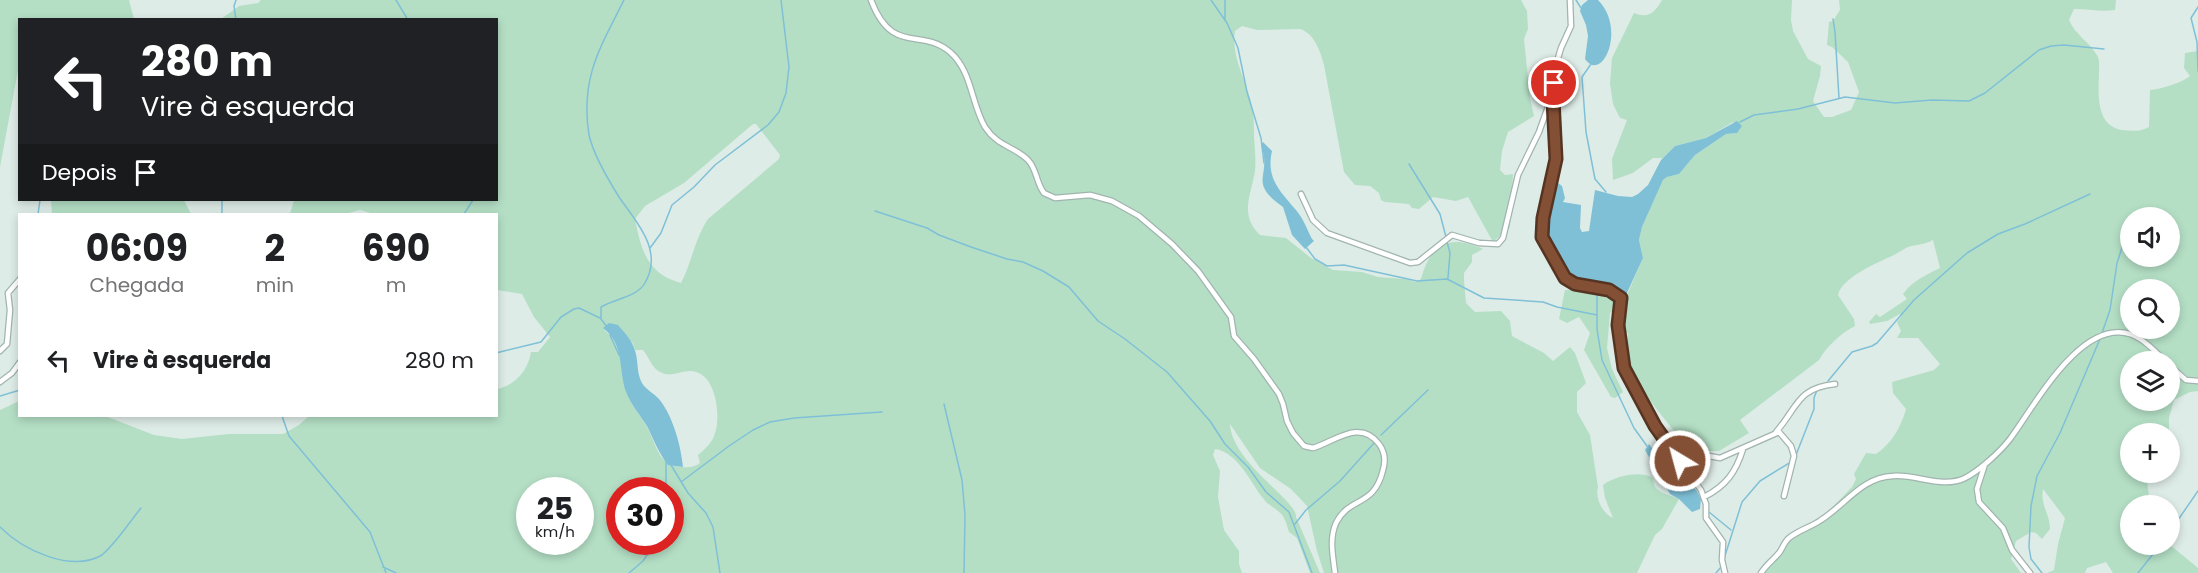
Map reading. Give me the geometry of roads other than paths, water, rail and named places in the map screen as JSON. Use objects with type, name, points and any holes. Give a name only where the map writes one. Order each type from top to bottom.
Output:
[{"type":"street","points":[[871,0],[880,18],[892,32],[905,38],[938,45],[951,53],[963,70],[985,126],[997,141],[1029,161],[1041,190],[1047,196],[1055,198],[1090,195],[1112,201],[1139,216],[1183,254],[1231,317],[1236,339],[1254,359],[1279,394],[1289,427],[1304,446],[1313,448],[1336,436],[1358,433],[1366,433],[1378,442],[1385,455],[1381,481],[1371,495],[1347,508],[1337,522],[1332,543],[1335,573]]},
{"type":"street","points":[[1570,0],[1571,26],[1558,57],[1553,100],[1556,159],[1543,218],[1542,237],[1565,278],[1575,284],[1609,290],[1621,298],[1618,325],[1624,368],[1647,412],[1664,439],[1695,479],[1704,497],[1706,518],[1723,542],[1722,560],[1725,573]]},
{"type":"street","points":[[1301,194],[1313,220],[1327,233],[1410,263],[1418,262],[1452,235],[1479,243],[1498,244],[1503,238],[1518,175],[1542,125],[1549,104],[1553,100]]},
{"type":"street","points":[[0,351],[7,345],[10,310],[8,292],[18,281]]},
{"type":"street","points":[[1761,573],[1789,538],[1820,521],[1871,481],[1893,476],[1952,482],[1972,474],[2008,441],[2067,360],[2091,341],[2116,333],[2128,334],[2155,351]]},
{"type":"street","points":[[0,382],[12,373],[18,365]]},
{"type":"street","points":[[2180,375],[2186,380],[2198,381]]},
{"type":"street","points":[[1664,439],[1696,452],[1720,458],[1776,432],[1805,394],[1817,386],[1835,384]]},
{"type":"street","points":[[1776,432],[1781,433],[1793,451],[1784,496]]},
{"type":"street","points":[[1704,497],[1718,490],[1730,478],[1743,449]]},
{"type":"street","points":[[1986,462],[1977,489],[1979,502],[2003,528],[2012,550],[2030,573]]},
{"type":"water","points":[[1588,0],[1598,0],[1611,25],[1609,50],[1604,59],[1592,65],[1585,59],[1588,36],[1580,11],[1582,5]]},
{"type":"water","points":[[1737,121],[1742,126],[1737,133],[1726,134],[1695,155],[1679,174],[1663,180],[1642,227],[1639,240],[1643,258],[1626,295],[1587,282],[1573,280],[1567,276],[1546,240],[1544,228],[1555,181],[1562,186],[1565,198],[1563,202],[1581,205],[1580,228],[1582,232],[1589,231],[1595,190],[1632,197],[1648,185],[1661,160],[1675,146],[1706,138]]},
{"type":"water","points":[[1263,142],[1272,151],[1271,169],[1275,183],[1301,216],[1314,241],[1305,249],[1292,235],[1283,207],[1272,198],[1263,184],[1264,156],[1261,145]]},
{"type":"water","points":[[609,323],[618,325],[633,345],[642,383],[659,399],[672,422],[683,467],[668,465],[628,397],[618,350],[615,342],[603,328]]},
{"type":"water","points":[[1649,444],[1657,455],[1670,463],[1697,491],[1701,499],[1700,509],[1692,512],[1679,499],[1670,494],[1645,450]]},
{"type":"waterway","points":[[236,0],[234,6],[236,18]]},
{"type":"waterway","points":[[396,0],[407,18]]},
{"type":"waterway","points":[[607,327],[601,319],[601,307],[637,292],[645,283],[650,271],[651,259],[646,237],[606,175],[589,135],[587,97],[594,64],[624,0]]},
{"type":"waterway","points":[[650,248],[661,233],[672,205],[694,187],[715,165],[768,125],[779,112],[786,93],[789,67],[781,0]]},
{"type":"waterway","points":[[1211,0],[1227,23],[1238,48],[1247,92],[1261,138],[1264,163]]},
{"type":"waterway","points":[[1225,0],[1225,20]]},
{"type":"waterway","points":[[1576,0],[1581,8]]},
{"type":"waterway","points":[[2198,7],[2191,18],[2197,42],[2198,71]]},
{"type":"waterway","points":[[1833,19],[1839,98]]},
{"type":"waterway","points":[[1740,122],[1754,115],[1798,109],[1845,97],[1895,103],[1932,100],[1969,101],[1985,93],[2039,50],[2064,45],[2104,49]]},
{"type":"waterway","points":[[1591,64],[1582,77],[1586,132],[1595,179],[1606,192]]},
{"type":"waterway","points":[[1409,164],[1440,214],[1446,237]]},
{"type":"waterway","points":[[1828,381],[1852,352],[1877,343],[1914,300],[1967,253],[1998,234],[2090,194]]},
{"type":"waterway","points":[[38,213],[40,201]]},
{"type":"waterway","points":[[222,201],[222,213]]},
{"type":"waterway","points":[[465,213],[472,201]]},
{"type":"waterway","points":[[875,211],[927,228],[971,247],[1023,262],[1069,287],[1098,321],[1167,372],[1210,421],[1225,444],[1248,467],[1266,492],[1289,512],[1312,573]]},
{"type":"waterway","points":[[1447,242],[1450,253],[1448,278]]},
{"type":"waterway","points":[[1306,247],[1315,259],[1327,266],[1344,265],[1417,281],[1447,279],[1484,298],[1543,302],[1597,315]]},
{"type":"waterway","points":[[2102,333],[2110,310],[2120,254]]},
{"type":"waterway","points":[[1597,290],[1597,329],[1602,360],[1634,428],[1647,446]]},
{"type":"waterway","points":[[498,353],[541,342],[561,317],[574,309],[579,308],[600,318]]},
{"type":"waterway","points":[[610,335],[619,355]]},
{"type":"waterway","points":[[2042,573],[2031,559],[2029,547],[2031,506],[2037,476],[2060,433],[2100,339]]},
{"type":"waterway","points":[[1381,435],[1428,390]]},
{"type":"waterway","points":[[1796,455],[1814,409],[1817,390]]},
{"type":"waterway","points":[[0,396],[18,391]]},
{"type":"waterway","points":[[944,404],[962,480],[965,515],[964,573]]},
{"type":"waterway","points":[[684,480],[729,446],[770,422],[794,418],[882,412]]},
{"type":"waterway","points":[[282,417],[289,436],[370,532],[386,573]]},
{"type":"waterway","points":[[1295,524],[1306,510],[1340,481],[1375,442]]},
{"type":"waterway","points":[[666,461],[666,477]]},
{"type":"waterway","points":[[1724,559],[1742,502],[1760,481],[1791,462]]},
{"type":"waterway","points":[[671,465],[688,493],[706,513],[713,527],[720,573]]},
{"type":"waterway","points":[[2180,517],[2198,491]]},
{"type":"waterway","points":[[0,527],[34,551],[62,560],[90,560],[102,555],[118,539],[141,508]]},
{"type":"waterway","points":[[1709,512],[1731,530]]},
{"type":"waterway","points":[[629,573],[647,555]]},
{"type":"waterway","points":[[2138,573],[2152,555]]},
{"type":"waterway","points":[[383,567],[396,573]]},
{"type":"waterway","points":[[1716,573],[1721,567]]}]
